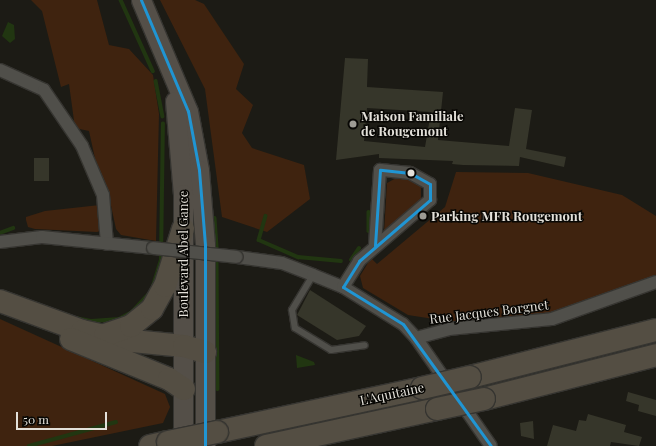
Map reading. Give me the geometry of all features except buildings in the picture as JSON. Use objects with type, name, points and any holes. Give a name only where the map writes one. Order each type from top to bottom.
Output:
[{"type":"highway","points":[[104,336],[131,326],[152,309],[165,286],[183,229]]},
{"type":"highway","points":[[0,301],[104,336],[184,352]]},
{"type":"highway","points":[[0,309],[169,379],[184,389]]},
{"type":"highway","name":"L'Aquitaine","points":[[167,445],[211,439],[470,377],[656,330]]},
{"type":"highway","points":[[118,358],[184,352],[205,352]]},
{"type":"highway","name":"L'Aquitaine","points":[[266,446],[484,399],[656,355]]},
{"type":"main road","name":"Boulevard Abel Gance","points":[[141,0],[170,63],[188,111],[199,170],[205,245],[205,352],[211,439]]},
{"type":"main road","name":"Boulevard Abel Gance","points":[[167,445],[184,389],[181,150],[170,63]]},
{"type":"street","points":[[0,70],[30,81],[48,94],[82,146],[101,190],[107,244]]},
{"type":"street","points":[[342,287],[359,261],[430,200],[430,184],[410,173],[380,170],[375,246]]},
{"type":"street","points":[[0,242],[42,237],[237,257],[282,263],[342,287],[403,324],[416,338],[491,446]]},
{"type":"street","name":"Rue Jacques Borgnet","points":[[416,338],[449,329],[542,322],[656,282]]},
{"type":"lane","points":[[313,275],[292,310],[295,328],[331,350],[366,345]]},
{"type":"shaded area","points":[[31,0],[97,0],[109,45],[129,49],[153,75],[159,114],[156,241],[121,235],[116,229],[107,187],[96,163],[89,131],[75,128],[69,84],[61,87],[42,11]]},
{"type":"shaded area","points":[[160,0],[195,0],[204,4],[244,64],[236,89],[253,105],[242,133],[252,148],[304,165],[310,199],[267,232],[222,217],[205,89]]},
{"type":"shaded area","points":[[8,22],[14,25],[15,39],[10,43],[2,36]]},
{"type":"shaded area","points":[[456,172],[528,173],[622,195],[656,216],[656,275],[552,313],[509,320],[453,322],[408,315],[363,288],[360,276],[371,258],[377,264],[445,207]]},
{"type":"shaded area","points":[[400,176],[421,184],[421,200],[384,233],[387,183]]},
{"type":"shaded area","points":[[100,205],[100,231],[97,232],[35,229],[28,227],[26,220],[26,217],[45,211]]},
{"type":"shaded area","points":[[0,319],[165,394],[170,407],[163,423],[52,446],[0,446]]},
{"type":"shaded area","points":[[296,355],[314,362],[315,365],[297,368]]},
{"type":"waterway","points":[[121,0],[153,71]]},
{"type":"waterway","points":[[156,81],[163,116]]},
{"type":"waterway","points":[[153,286],[161,260],[163,124]]},
{"type":"waterway","points":[[369,212],[369,231]]},
{"type":"waterway","points":[[266,216],[259,240],[298,257],[341,261]]},
{"type":"waterway","points":[[215,218],[217,247]]},
{"type":"waterway","points":[[0,233],[13,228]]},
{"type":"waterway","points":[[351,260],[359,248]]},
{"type":"waterway","points":[[217,261],[218,389]]},
{"type":"waterway","points":[[76,318],[92,321],[119,319],[132,312],[148,295]]},
{"type":"waterway","points":[[29,446],[116,422]]},
{"type":"transit line","points":[[141,0],[188,111],[199,170],[205,245],[205,446]]},
{"type":"transit line","points":[[343,287],[359,261],[430,200],[430,184],[410,173],[380,170],[375,246]]},
{"type":"transit line","points":[[343,287],[403,324],[491,446]]},
{"type":"place","name":"Maison Familiale de Rougemont","points":[[353,124]]},
{"type":"place","name":"Parking MFR Rougemont","points":[[423,216]]}]
